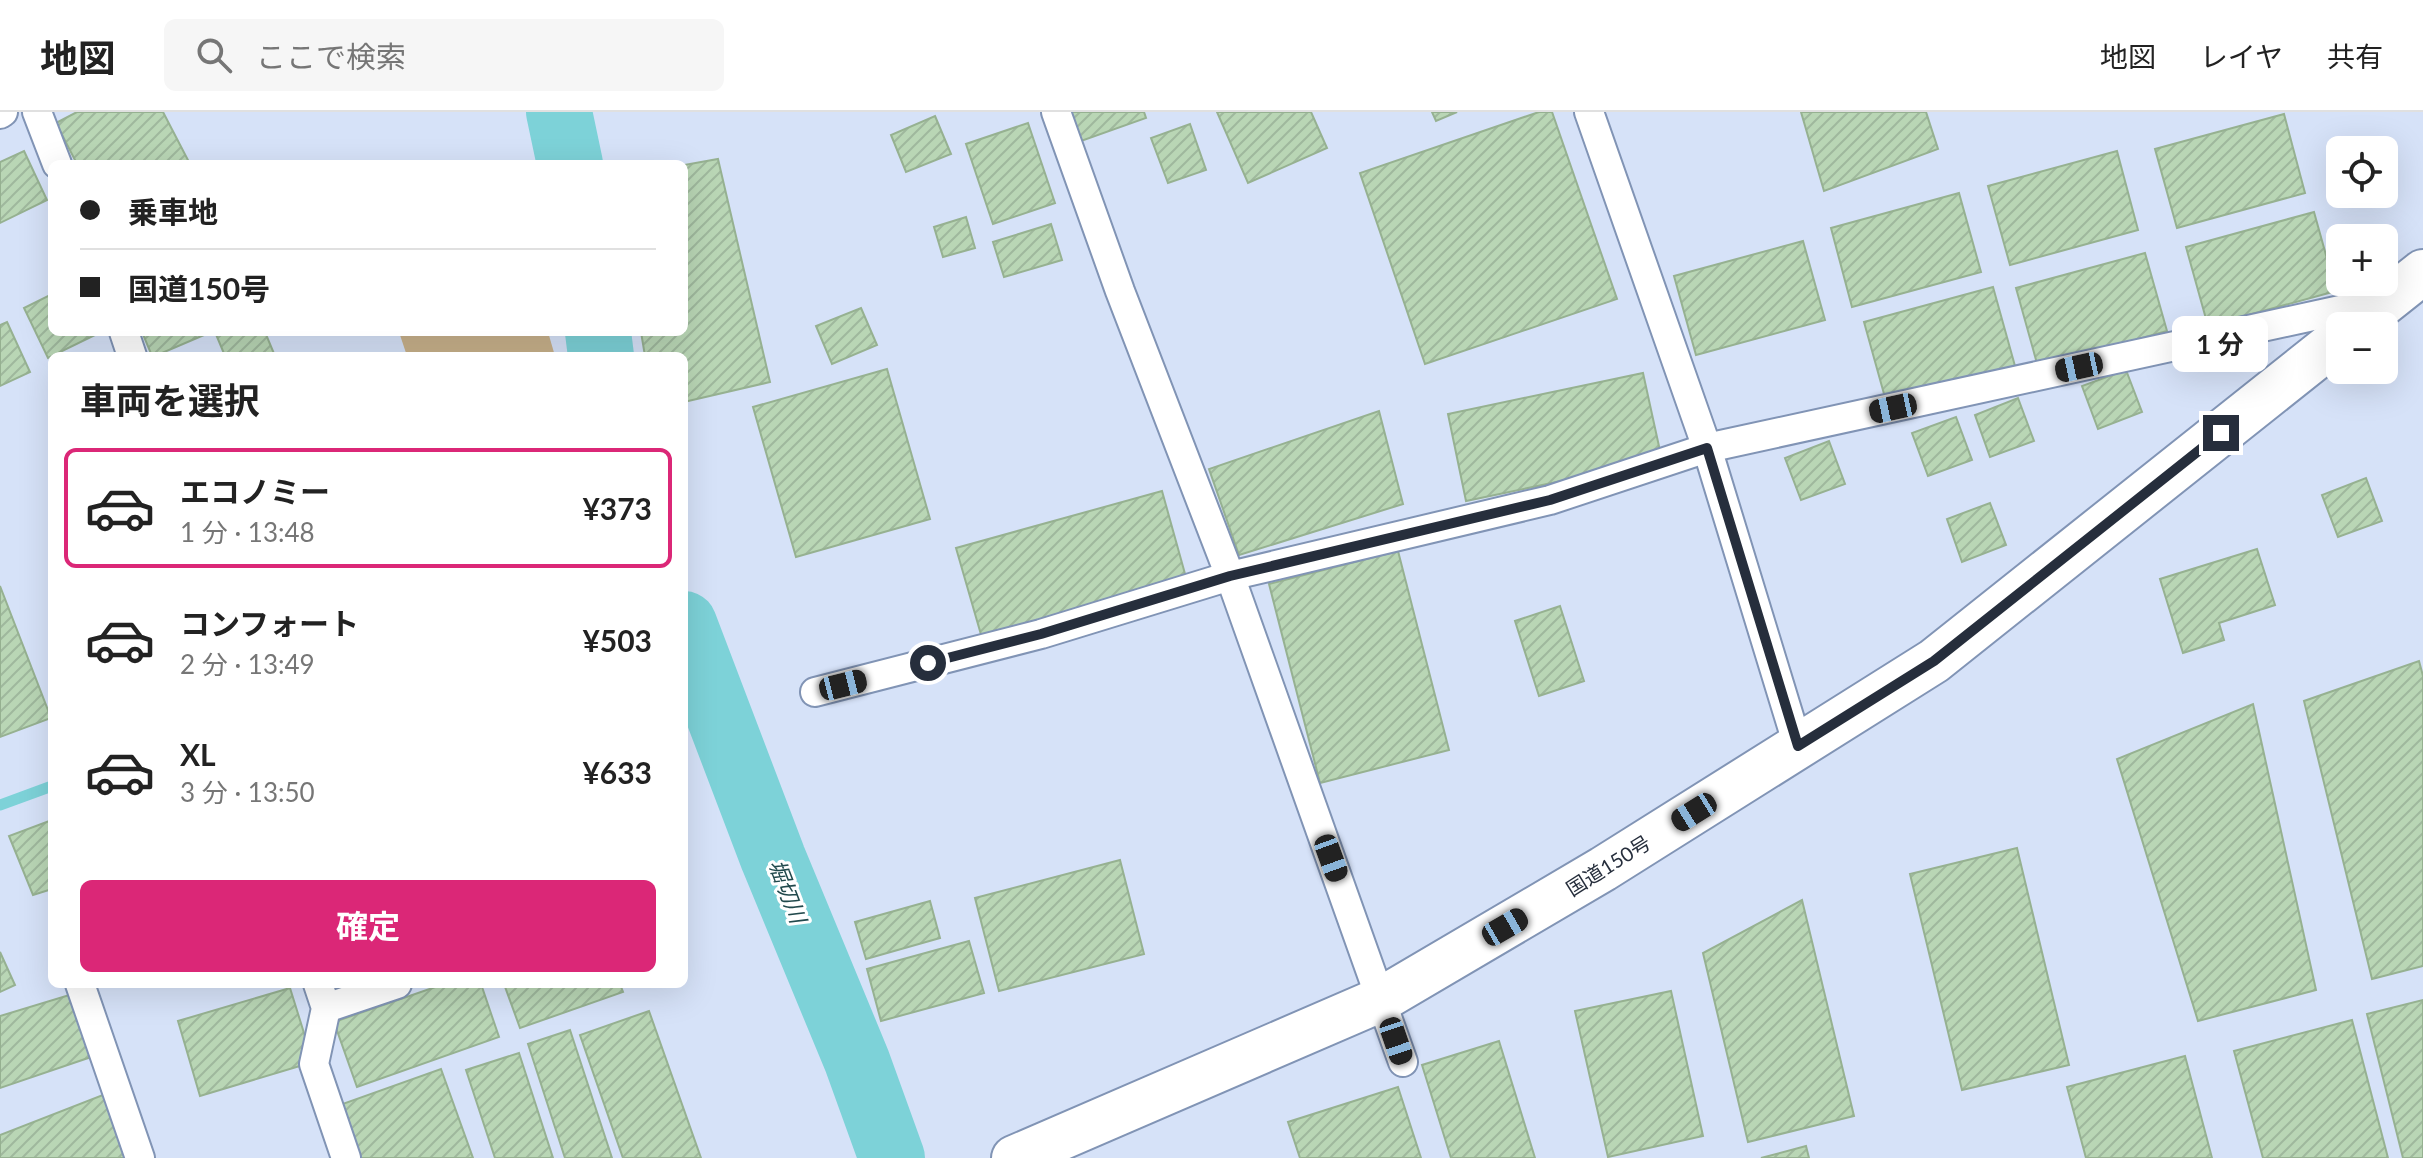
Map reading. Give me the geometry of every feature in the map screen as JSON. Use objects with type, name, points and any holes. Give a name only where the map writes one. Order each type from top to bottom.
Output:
[{"type":"highway","points":[[2373,312],[2423,272]]},
{"type":"highway","name":"国道150号","points":[[1014,1158],[1382,999],[1603,869],[1934,661],[2326,349]]},
{"type":"street","points":[[37,112],[55,160]]},
{"type":"street","points":[[1056,112],[1120,291],[1230,576],[1403,1062]]},
{"type":"street","points":[[1589,112],[1707,448],[1798,746]]},
{"type":"street","points":[[815,692],[1041,634],[1230,576],[1550,500],[1707,448],[2389,299]]},
{"type":"street","points":[[81,988],[140,1158]]},
{"type":"street","points":[[346,1158],[314,1064],[322,996],[372,988]]},
{"type":"shaded area","points":[[400,336],[549,336],[554,352],[406,352]]},
{"type":"building","points":[[77,112],[163,112],[188,160],[75,160],[56,123]]},
{"type":"building","points":[[1070,112],[1144,112],[1146,118],[1081,141]]},
{"type":"building","points":[[1217,112],[1311,112],[1327,148],[1248,183]]},
{"type":"building","points":[[1432,112],[1457,112],[1436,121]]},
{"type":"building","points":[[1539,112],[1552,112],[1617,299],[1425,364],[1360,173]]},
{"type":"building","points":[[1801,112],[1926,112],[1938,149],[1824,191]]},
{"type":"building","points":[[2284,114],[2305,193],[2177,228],[2155,149]]},
{"type":"building","points":[[935,116],[951,154],[906,172],[891,135]]},
{"type":"building","points":[[1028,123],[1055,203],[993,224],[966,144]]},
{"type":"building","points":[[1190,124],[1206,170],[1168,183],[1151,138]]},
{"type":"building","points":[[24,151],[47,200],[0,223],[0,162]]},
{"type":"building","points":[[2117,151],[2138,230],[2010,265],[1988,186]]},
{"type":"building","points":[[718,159],[770,382],[688,401],[688,352],[644,352],[642,336],[688,336],[688,164]]},
{"type":"building","points":[[1959,193],[1981,272],[1852,307],[1831,228]]},
{"type":"building","points":[[2314,212],[2326,255],[2326,294],[2208,326],[2186,247]]},
{"type":"building","points":[[966,217],[975,248],[943,257],[934,227]]},
{"type":"building","points":[[1051,224],[1062,260],[1004,277],[993,242]]},
{"type":"building","points":[[1803,241],[1825,320],[1696,355],[1674,276]]},
{"type":"building","points":[[2145,253],[2167,331],[2038,367],[2016,288]]},
{"type":"building","points":[[1993,287],[2015,366],[1886,401],[1864,322]]},
{"type":"building","points":[[48,296],[48,336],[93,336],[60,352],[48,352],[48,358],[24,308]]},
{"type":"building","points":[[861,308],[877,345],[832,364],[816,326]]},
{"type":"building","points":[[7,322],[30,372],[0,386],[0,325]]},
{"type":"building","points":[[144,336],[202,336],[164,352],[150,352]]},
{"type":"building","points":[[217,336],[267,336],[273,352],[223,352]]},
{"type":"building","points":[[887,369],[930,519],[796,557],[753,407]]},
{"type":"building","points":[[2126,370],[2142,412],[2098,429],[2082,386]]},
{"type":"building","points":[[1643,373],[1662,460],[1466,501],[1448,414]]},
{"type":"building","points":[[2018,398],[2034,441],[1990,457],[1975,415]]},
{"type":"building","points":[[1379,411],[1403,504],[1239,555],[1209,469]]},
{"type":"building","points":[[1956,417],[1972,460],[1928,476],[1912,433]]},
{"type":"building","points":[[1829,441],[1845,484],[1801,500],[1785,458]]},
{"type":"building","points":[[2366,478],[2382,521],[2338,537],[2322,495]]},
{"type":"building","points":[[1162,491],[1187,581],[982,638],[956,548]]},
{"type":"building","points":[[1990,503],[2006,545],[1962,562],[1947,519]]},
{"type":"building","points":[[2257,549],[2275,605],[2219,623],[2224,640],[2183,653],[2160,579]]},
{"type":"building","points":[[1398,551],[1449,750],[1320,783],[1269,584]]},
{"type":"building","points":[[0,586],[48,710],[48,719],[0,737]]},
{"type":"building","points":[[1560,606],[1584,681],[1539,696],[1515,621]]},
{"type":"building","points":[[2419,661],[2423,676],[2423,966],[2372,979],[2304,701]]},
{"type":"building","points":[[2253,704],[2316,990],[2198,1021],[2117,759]]},
{"type":"building","points":[[48,821],[48,890],[33,895],[9,836]]},
{"type":"building","points":[[2017,848],[2069,1065],[1962,1090],[1910,874]]},
{"type":"building","points":[[1120,860],[1144,954],[999,991],[975,898]]},
{"type":"building","points":[[1802,900],[1854,1116],[1748,1142],[1703,953]]},
{"type":"building","points":[[930,901],[940,938],[866,959],[855,922]]},
{"type":"building","points":[[969,941],[984,993],[881,1021],[867,969]]},
{"type":"building","points":[[0,952],[15,985],[0,992]]},
{"type":"building","points":[[290,988],[313,1062],[200,1096],[178,1021]]},
{"type":"building","points":[[326,988],[361,988],[330,1000]]},
{"type":"building","points":[[432,988],[482,988],[499,1037],[357,1087],[334,1022]]},
{"type":"building","points":[[505,988],[622,988],[623,992],[520,1028]]},
{"type":"building","points":[[1671,991],[1703,1136],[1608,1157],[1575,1011]]},
{"type":"building","points":[[76,993],[94,1056],[0,1088],[0,1016]]},
{"type":"building","points":[[2423,1000],[2423,1158],[2403,1158],[2367,1014]]},
{"type":"building","points":[[649,1011],[701,1158],[623,1158],[580,1035]]},
{"type":"building","points":[[2352,1020],[2388,1158],[2263,1158],[2234,1051]]},
{"type":"building","points":[[570,1030],[612,1158],[565,1158],[528,1044]]},
{"type":"building","points":[[1499,1041],[1535,1158],[1451,1158],[1422,1065]]},
{"type":"building","points":[[519,1053],[553,1158],[495,1158],[466,1070]]},
{"type":"building","points":[[2185,1056],[2212,1158],[2086,1158],[2067,1087]]},
{"type":"building","points":[[441,1069],[473,1158],[352,1158],[334,1107]]},
{"type":"building","points":[[1398,1087],[1421,1158],[1300,1158],[1288,1122]]},
{"type":"building","points":[[108,1093],[134,1158],[0,1158],[0,1135]]},
{"type":"building","points":[[1806,1146],[1809,1158],[1761,1158]]},
{"type":"waterway","name":"堀切川","points":[[559,112],[569,160]]},
{"type":"waterway","name":"堀切川","points":[[598,336],[600,352]]},
{"type":"waterway","name":"堀切川","points":[[688,635],[773,858],[857,1061],[892,1158]]},
{"type":"waterway","points":[[0,805],[48,787]]},
{"type":"route","points":[[928,663],[1041,634],[1230,576],[1550,500],[1707,448],[1798,746],[1934,661],[2221,433]]}]
